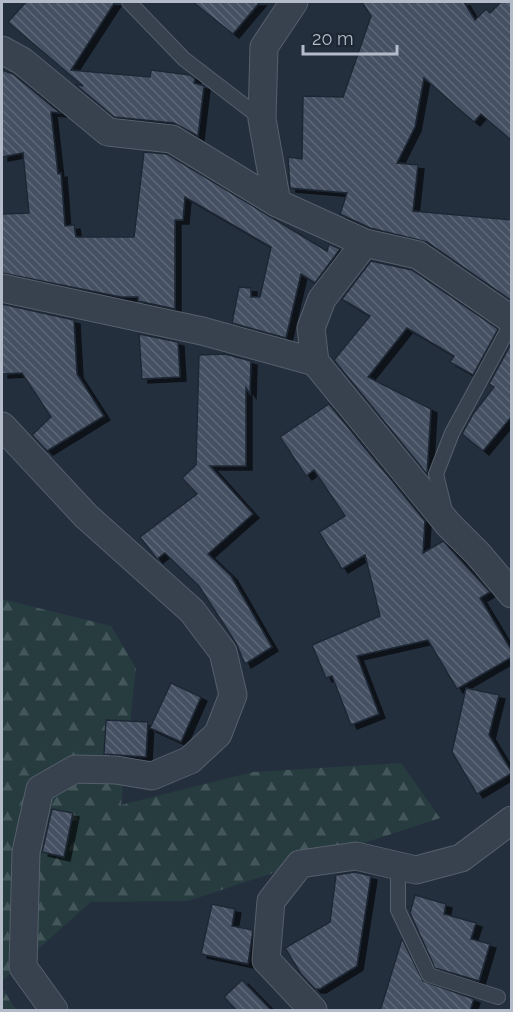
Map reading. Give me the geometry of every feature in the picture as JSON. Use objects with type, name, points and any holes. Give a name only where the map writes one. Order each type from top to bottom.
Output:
[{"type":"street","points":[[277,203],[262,119],[264,47],[294,2]]},
{"type":"street","points":[[2,50],[22,61],[108,132],[172,139],[277,203],[365,243],[418,255],[512,321]]},
{"type":"street","points":[[365,243],[322,299],[311,328],[315,362],[448,524],[478,554],[512,594]]},
{"type":"street","points":[[2,288],[202,331],[315,362]]},
{"type":"street","points":[[2,426],[86,516],[192,611],[223,652],[233,695],[218,734],[190,760],[152,776],[116,770],[75,769],[40,789],[26,852],[23,967],[54,1011]]},
{"type":"street","points":[[313,1011],[266,960],[271,901],[300,864],[356,856],[416,870],[461,858],[512,820]]},
{"type":"lane","points":[[129,2],[184,58],[262,119]]},
{"type":"lane","points":[[448,524],[436,474],[452,433],[512,321]]},
{"type":"lane","points":[[398,866],[398,910],[429,975],[498,997]]},
{"type":"green space","points":[[2,599],[111,626],[136,668],[121,805],[253,772],[401,763],[440,818],[188,901],[91,902],[2,981]]},
{"type":"green space","points":[[2,987],[16,1010],[2,1010]]},
{"type":"building","points":[[26,2],[115,2],[71,70],[150,77],[151,70],[190,75],[195,79],[194,83],[204,86],[198,136],[174,123],[114,117],[75,84],[83,86],[8,22]]},
{"type":"building","points":[[193,2],[260,2],[233,34]]},
{"type":"building","points":[[362,2],[464,2],[475,20],[486,9],[490,13],[501,2],[512,2],[512,141],[481,114],[474,122],[424,78],[415,127],[397,163],[418,165],[413,211],[512,220],[512,301],[427,242],[370,228],[340,214],[347,193],[290,188],[288,157],[302,159],[303,96],[343,97],[371,16]]},
{"type":"building","points":[[2,70],[13,74],[60,113],[51,112],[58,174],[61,173],[65,226],[74,225],[76,237],[134,237],[144,152],[167,154],[327,251],[329,244],[340,249],[315,283],[301,274],[286,338],[232,323],[239,287],[251,288],[251,297],[260,297],[271,247],[185,197],[183,220],[175,220],[175,309],[138,301],[138,297],[121,297],[2,273],[2,214],[29,213],[23,153],[2,157]]},
{"type":"building","points":[[371,261],[412,270],[498,329],[473,375],[450,362],[454,356],[407,328],[368,377],[431,409],[427,474],[334,360],[370,316],[342,299]]},
{"type":"building","points":[[2,304],[74,320],[77,374],[104,416],[47,451],[32,435],[51,417],[22,373],[2,374]]},
{"type":"building","points":[[139,334],[178,342],[180,377],[142,379]]},
{"type":"building","points":[[512,342],[512,416],[483,451],[462,434],[473,414],[494,387],[489,384]]},
{"type":"building","points":[[225,354],[251,361],[250,394],[246,388],[246,466],[210,466],[253,514],[208,554],[231,576],[272,647],[245,664],[236,643],[199,586],[165,553],[157,559],[140,537],[197,494],[182,478],[196,465],[199,355]]},
{"type":"building","points":[[329,404],[425,521],[423,553],[443,541],[490,592],[480,598],[512,651],[512,657],[457,689],[428,640],[357,656],[379,714],[351,725],[332,676],[326,678],[312,645],[380,616],[365,555],[342,569],[319,532],[345,516],[314,470],[306,476],[280,437]]},
{"type":"building","points":[[171,683],[201,697],[181,742],[150,728]]},
{"type":"building","points":[[466,688],[499,695],[489,735],[512,773],[477,794],[452,752]]},
{"type":"building","points":[[106,720],[148,722],[146,757],[104,754]]},
{"type":"building","points":[[52,809],[73,813],[64,857],[42,852]]},
{"type":"building","points":[[355,872],[371,876],[357,966],[320,989],[315,989],[301,974],[285,948],[330,922],[336,875]]},
{"type":"building","points":[[415,895],[446,904],[444,914],[476,923],[471,939],[490,944],[479,981],[435,968],[410,913]]},
{"type":"building","points":[[212,904],[235,909],[232,926],[253,930],[248,964],[201,954]]},
{"type":"building","points":[[402,939],[423,981],[474,999],[470,1011],[380,1011]]},
{"type":"building","points":[[242,980],[272,1011],[237,1011],[224,997]]}]
